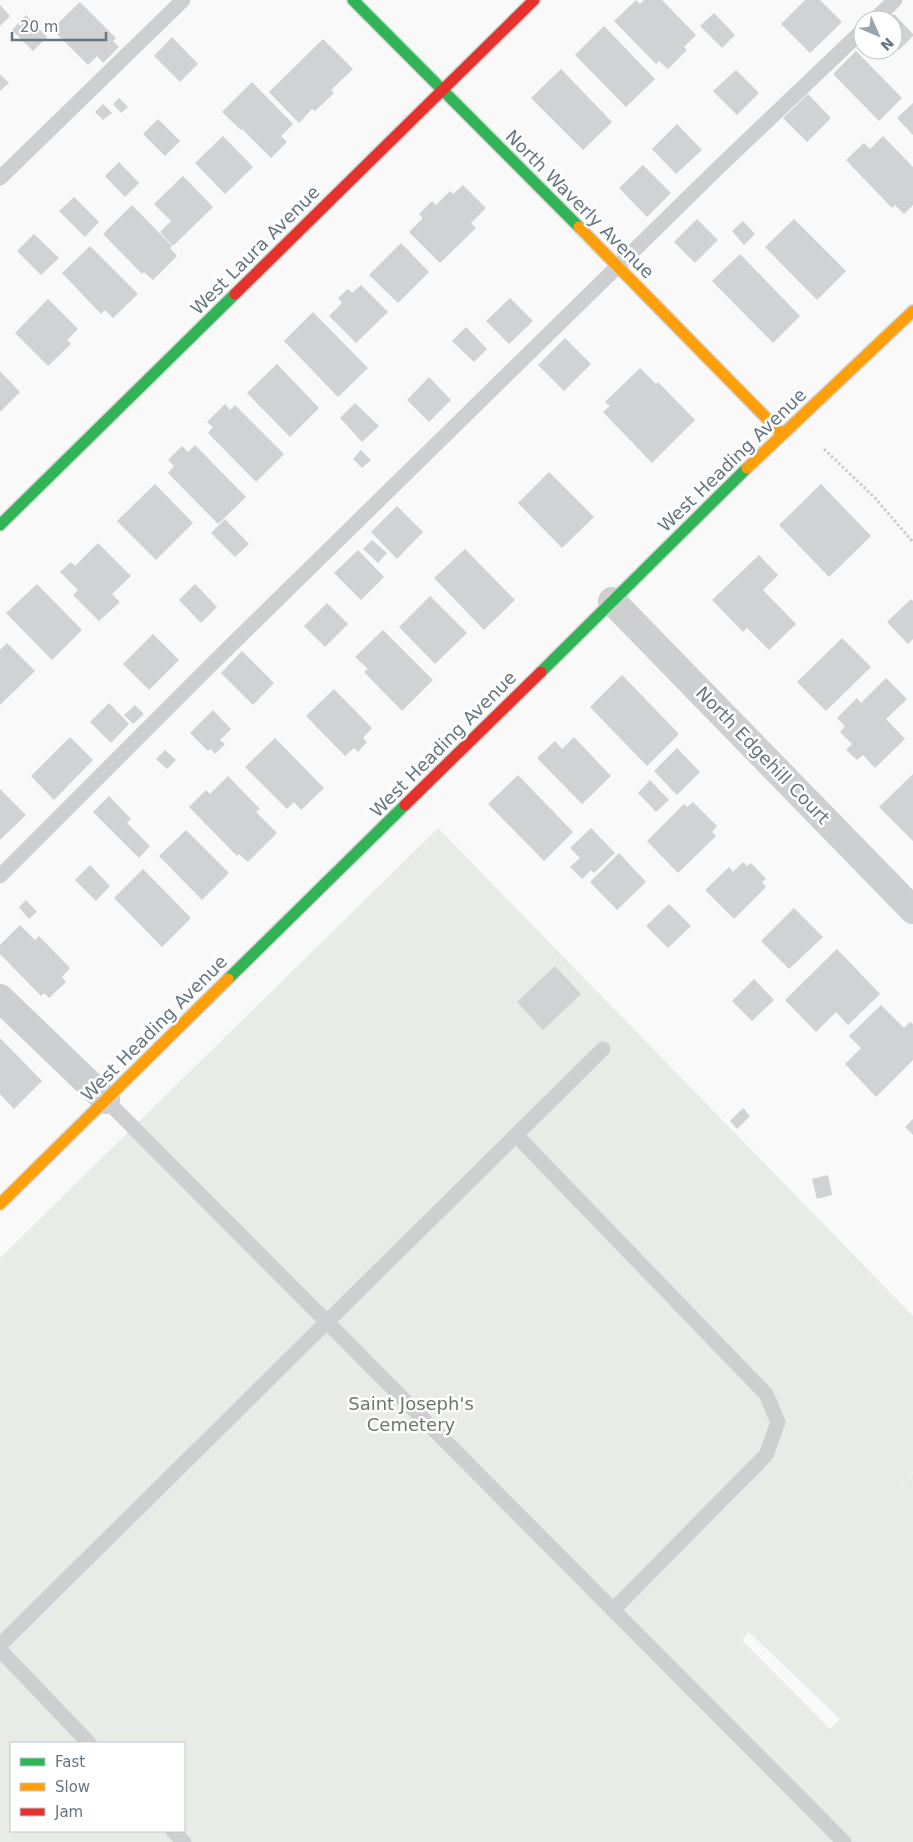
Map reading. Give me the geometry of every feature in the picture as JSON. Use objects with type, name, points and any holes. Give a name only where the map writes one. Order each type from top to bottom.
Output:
[{"type":"street","name":"North Waverly Avenue","points":[[352,0],[443,89],[782,434]]},
{"type":"street","name":"West Laura Avenue","points":[[0,525],[534,0]]},
{"type":"street","name":"West Heading Avenue","points":[[0,1204],[782,434],[913,311]]},
{"type":"street","name":"North Edgehill Court","points":[[612,601],[913,910]]},
{"type":"street","points":[[0,998],[106,1100]]},
{"type":"lane","points":[[0,178],[182,0]]},
{"type":"lane","points":[[884,10],[894,0]]},
{"type":"lane","points":[[0,876],[216,660],[718,168],[853,40]]},
{"type":"lane","points":[[0,1645],[603,1049]]},
{"type":"lane","points":[[106,1100],[844,1842]]},
{"type":"lane","points":[[516,1135],[766,1394],[778,1422],[766,1455],[613,1610]]},
{"type":"lane","points":[[0,1650],[88,1742]]},
{"type":"lane","points":[[174,1832],[184,1842]]},
{"type":"path","points":[[824,449],[874,497],[913,542]]},
{"type":"green space","name":"Saint Joseph's Cemetery","points":[[438,828],[913,1316],[913,1472],[876,1509],[913,1473],[913,1842],[0,1842],[0,1258]],"holes":[[[749,1632],[840,1719],[830,1729],[742,1640]]]},
{"type":"building","points":[[636,0],[640,4],[644,0],[662,0],[696,35],[684,47],[687,50],[668,69],[659,61],[656,64],[614,21]]},
{"type":"building","points":[[805,0],[820,0],[842,22],[810,53],[781,24]]},
{"type":"building","points":[[80,2],[116,38],[113,41],[119,47],[103,63],[97,56],[88,65],[52,29]]},
{"type":"building","points":[[0,5],[10,16],[0,26]]},
{"type":"building","points":[[714,13],[735,35],[722,48],[700,26]]},
{"type":"building","points":[[26,15],[47,37],[33,51],[12,30]]},
{"type":"building","points":[[903,23],[913,34],[903,46]]},
{"type":"building","points":[[604,26],[655,79],[626,107],[575,55]]},
{"type":"building","points":[[172,37],[198,64],[180,82],[154,56]]},
{"type":"building","points":[[323,39],[353,69],[331,90],[334,93],[315,111],[312,109],[299,123],[269,92]]},
{"type":"building","points":[[853,54],[853,60],[865,60],[902,98],[879,121],[833,74]]},
{"type":"building","points":[[561,69],[612,122],[583,150],[531,98]]},
{"type":"building","points":[[736,70],[759,93],[737,115],[713,91]]},
{"type":"building","points":[[0,74],[9,83],[0,91]]},
{"type":"building","points":[[252,82],[293,124],[281,136],[287,142],[271,158],[222,112]]},
{"type":"building","points":[[808,94],[831,118],[807,142],[783,118]]},
{"type":"building","points":[[119,98],[128,107],[121,113],[113,104]]},
{"type":"building","points":[[913,103],[913,135],[897,118]]},
{"type":"building","points":[[103,104],[112,113],[103,120],[95,112]]},
{"type":"building","points":[[158,119],[180,141],[165,156],[143,134]]},
{"type":"building","points":[[677,124],[702,150],[676,174],[652,149]]},
{"type":"building","points":[[223,136],[253,167],[225,194],[195,163]]},
{"type":"building","points":[[883,136],[913,167],[913,205],[904,214],[895,205],[892,208],[846,160],[864,143],[870,149]]},
{"type":"building","points":[[119,162],[139,183],[125,197],[105,176]]},
{"type":"building","points":[[643,165],[671,193],[647,217],[619,188]]},
{"type":"building","points":[[183,176],[213,207],[173,246],[160,232],[171,221],[154,204]]},
{"type":"building","points":[[463,185],[486,208],[471,223],[476,228],[440,263],[409,232],[423,218],[419,214],[432,201],[436,205],[450,191],[453,194]]},
{"type":"building","points":[[74,197],[99,222],[85,237],[59,211]]},
{"type":"building","points":[[132,205],[172,246],[170,248],[177,256],[153,280],[144,272],[142,274],[103,234]]},
{"type":"building","points":[[697,219],[718,240],[695,263],[674,242]]},
{"type":"building","points":[[794,219],[846,271],[817,300],[765,247]]},
{"type":"building","points":[[743,221],[755,234],[744,245],[732,231]]},
{"type":"building","points":[[34,234],[59,258],[41,275],[17,251]]},
{"type":"building","points":[[401,243],[429,272],[398,303],[369,275]]},
{"type":"building","points":[[90,246],[138,294],[113,318],[105,310],[101,314],[62,273]]},
{"type":"building","points":[[740,254],[800,316],[773,343],[712,281]]},
{"type":"building","points":[[361,285],[388,312],[356,343],[329,316],[342,303],[338,298],[348,289],[352,293]]},
{"type":"building","points":[[510,298],[533,321],[509,344],[486,321]]},
{"type":"building","points":[[48,299],[78,329],[67,340],[71,344],[48,366],[15,333]]},
{"type":"building","points":[[313,312],[368,368],[338,397],[284,341]]},
{"type":"building","points":[[466,327],[487,349],[474,362],[452,341]]},
{"type":"building","points":[[565,338],[591,364],[564,391],[538,365]]},
{"type":"building","points":[[277,364],[319,408],[290,437],[247,393]]},
{"type":"building","points":[[640,368],[656,384],[658,382],[695,420],[652,463],[603,412],[610,406],[605,402]]},
{"type":"building","points":[[0,371],[20,392],[0,412]]},
{"type":"building","points":[[429,377],[451,400],[429,422],[407,400]]},
{"type":"building","points":[[355,403],[379,426],[362,442],[340,418]]},
{"type":"building","points":[[225,404],[230,410],[235,405],[284,454],[256,482],[208,433],[213,427],[207,422]]},
{"type":"building","points":[[195,445],[246,497],[218,524],[168,473],[174,466],[168,460],[182,446],[188,452]]},
{"type":"building","points":[[361,450],[371,460],[362,468],[353,459]]},
{"type":"building","points":[[549,472],[594,517],[562,548],[518,503]]},
{"type":"building","points":[[155,484],[193,523],[156,560],[117,521]]},
{"type":"building","points":[[821,484],[871,536],[829,577],[779,525]]},
{"type":"building","points":[[397,506],[423,532],[397,559],[371,532]]},
{"type":"building","points":[[225,519],[249,544],[235,557],[211,533]]},
{"type":"building","points":[[372,540],[387,553],[378,563],[363,549]]},
{"type":"building","points":[[98,543],[131,576],[112,594],[120,602],[99,621],[73,595],[78,590],[60,572],[71,562],[75,566]]},
{"type":"building","points":[[465,549],[515,600],[484,630],[434,578]]},
{"type":"building","points":[[358,550],[384,577],[361,600],[334,573]]},
{"type":"building","points":[[759,555],[778,575],[763,590],[796,624],[769,650],[747,628],[743,632],[712,600]]},
{"type":"building","points":[[37,584],[82,630],[52,660],[6,613]]},
{"type":"building","points":[[195,584],[217,607],[201,623],[179,600]]},
{"type":"building","points":[[430,596],[467,633],[435,664],[399,627]]},
{"type":"building","points":[[911,599],[913,601],[913,639],[908,644],[887,622]]},
{"type":"building","points":[[327,603],[348,624],[325,647],[304,626]]},
{"type":"building","points":[[383,630],[433,680],[402,711],[364,672],[368,669],[355,657]]},
{"type":"building","points":[[153,634],[179,660],[149,690],[123,664]]},
{"type":"building","points":[[842,638],[871,667],[826,711],[797,682]]},
{"type":"building","points":[[7,643],[35,671],[0,705],[0,650]]},
{"type":"building","points":[[242,651],[274,683],[253,705],[221,673]]},
{"type":"building","points":[[622,675],[679,734],[647,766],[590,707]]},
{"type":"building","points":[[886,678],[907,699],[886,719],[905,739],[875,768],[863,755],[857,760],[846,750],[852,744],[840,732],[845,726],[837,718],[857,698],[861,703]]},
{"type":"building","points":[[334,689],[372,728],[363,738],[367,742],[358,752],[354,748],[345,756],[306,716]]},
{"type":"building","points":[[109,703],[129,724],[111,743],[90,722]]},
{"type":"building","points":[[135,705],[144,714],[133,724],[124,715]]},
{"type":"building","points":[[213,710],[231,729],[220,740],[225,744],[215,754],[211,749],[208,751],[190,733]]},
{"type":"building","points":[[70,737],[93,760],[54,800],[31,776]]},
{"type":"building","points":[[574,737],[611,776],[582,804],[537,758],[555,741],[562,749]]},
{"type":"building","points":[[275,738],[324,788],[301,810],[294,802],[287,809],[245,767]]},
{"type":"building","points":[[677,748],[700,772],[677,795],[654,771]]},
{"type":"building","points":[[165,750],[176,760],[167,769],[156,759]]},
{"type":"building","points":[[913,774],[913,841],[879,807]]},
{"type":"building","points":[[518,775],[573,832],[544,861],[488,804]]},
{"type":"building","points":[[228,776],[260,809],[256,812],[277,833],[248,862],[239,854],[237,856],[189,807],[206,790],[210,794]]},
{"type":"building","points":[[650,780],[669,800],[656,812],[638,793]]},
{"type":"building","points":[[0,789],[26,815],[0,840]]},
{"type":"building","points":[[109,796],[131,819],[127,823],[150,846],[139,858],[93,812]]},
{"type":"building","points":[[693,802],[717,826],[712,832],[716,836],[678,873],[647,841],[684,804],[687,807]]},
{"type":"building","points":[[591,828],[615,853],[594,873],[591,870],[582,879],[570,867],[580,858],[570,848]]},
{"type":"building","points":[[186,830],[229,873],[202,900],[159,856]]},
{"type":"building","points":[[619,853],[646,882],[617,910],[590,882]]},
{"type":"building","points":[[743,862],[747,866],[751,863],[766,879],[762,882],[766,887],[734,919],[705,890],[729,867],[733,872]]},
{"type":"building","points":[[90,865],[110,886],[96,901],[75,880]]},
{"type":"building","points":[[143,869],[191,918],[162,947],[114,898]]},
{"type":"building","points":[[26,900],[37,912],[29,919],[19,907]]},
{"type":"building","points":[[669,904],[691,926],[668,948],[646,926]]},
{"type":"building","points":[[794,908],[823,937],[789,969],[761,941]]},
{"type":"building","points":[[20,925],[35,940],[39,936],[70,968],[62,977],[66,982],[49,998],[44,993],[41,996],[0,954],[0,945]]},
{"type":"building","points":[[837,949],[880,994],[848,1025],[836,1012],[816,1032],[785,1000]]},
{"type":"building","points":[[555,966],[581,994],[543,1030],[517,1002]]},
{"type":"building","points":[[754,979],[774,1000],[752,1021],[732,1001]]},
{"type":"building","points":[[881,1005],[904,1028],[910,1022],[913,1024],[913,1060],[876,1097],[845,1064],[861,1048],[849,1036]]},
{"type":"building","points":[[0,1038],[42,1081],[14,1109],[0,1094]]},
{"type":"building","points":[[743,1108],[750,1116],[737,1129],[730,1121]]},
{"type":"building","points":[[913,1119],[913,1135],[905,1127]]},
{"type":"building","points":[[828,1175],[832,1195],[817,1199],[812,1179]]},
{"type":"traffic: fast","points":[[353,0],[579,227]]},
{"type":"traffic: fast","points":[[0,525],[235,294]]},
{"type":"traffic: fast","points":[[541,672],[747,468]]},
{"type":"traffic: fast","points":[[228,979],[405,805]]},
{"type":"traffic: slow","points":[[579,227],[782,434]]},
{"type":"traffic: slow","points":[[747,468],[913,311]]},
{"type":"traffic: slow","points":[[0,1204],[228,979]]},
{"type":"traffic: jam","points":[[235,294],[534,0]]},
{"type":"traffic: jam","points":[[405,805],[541,672]]}]
